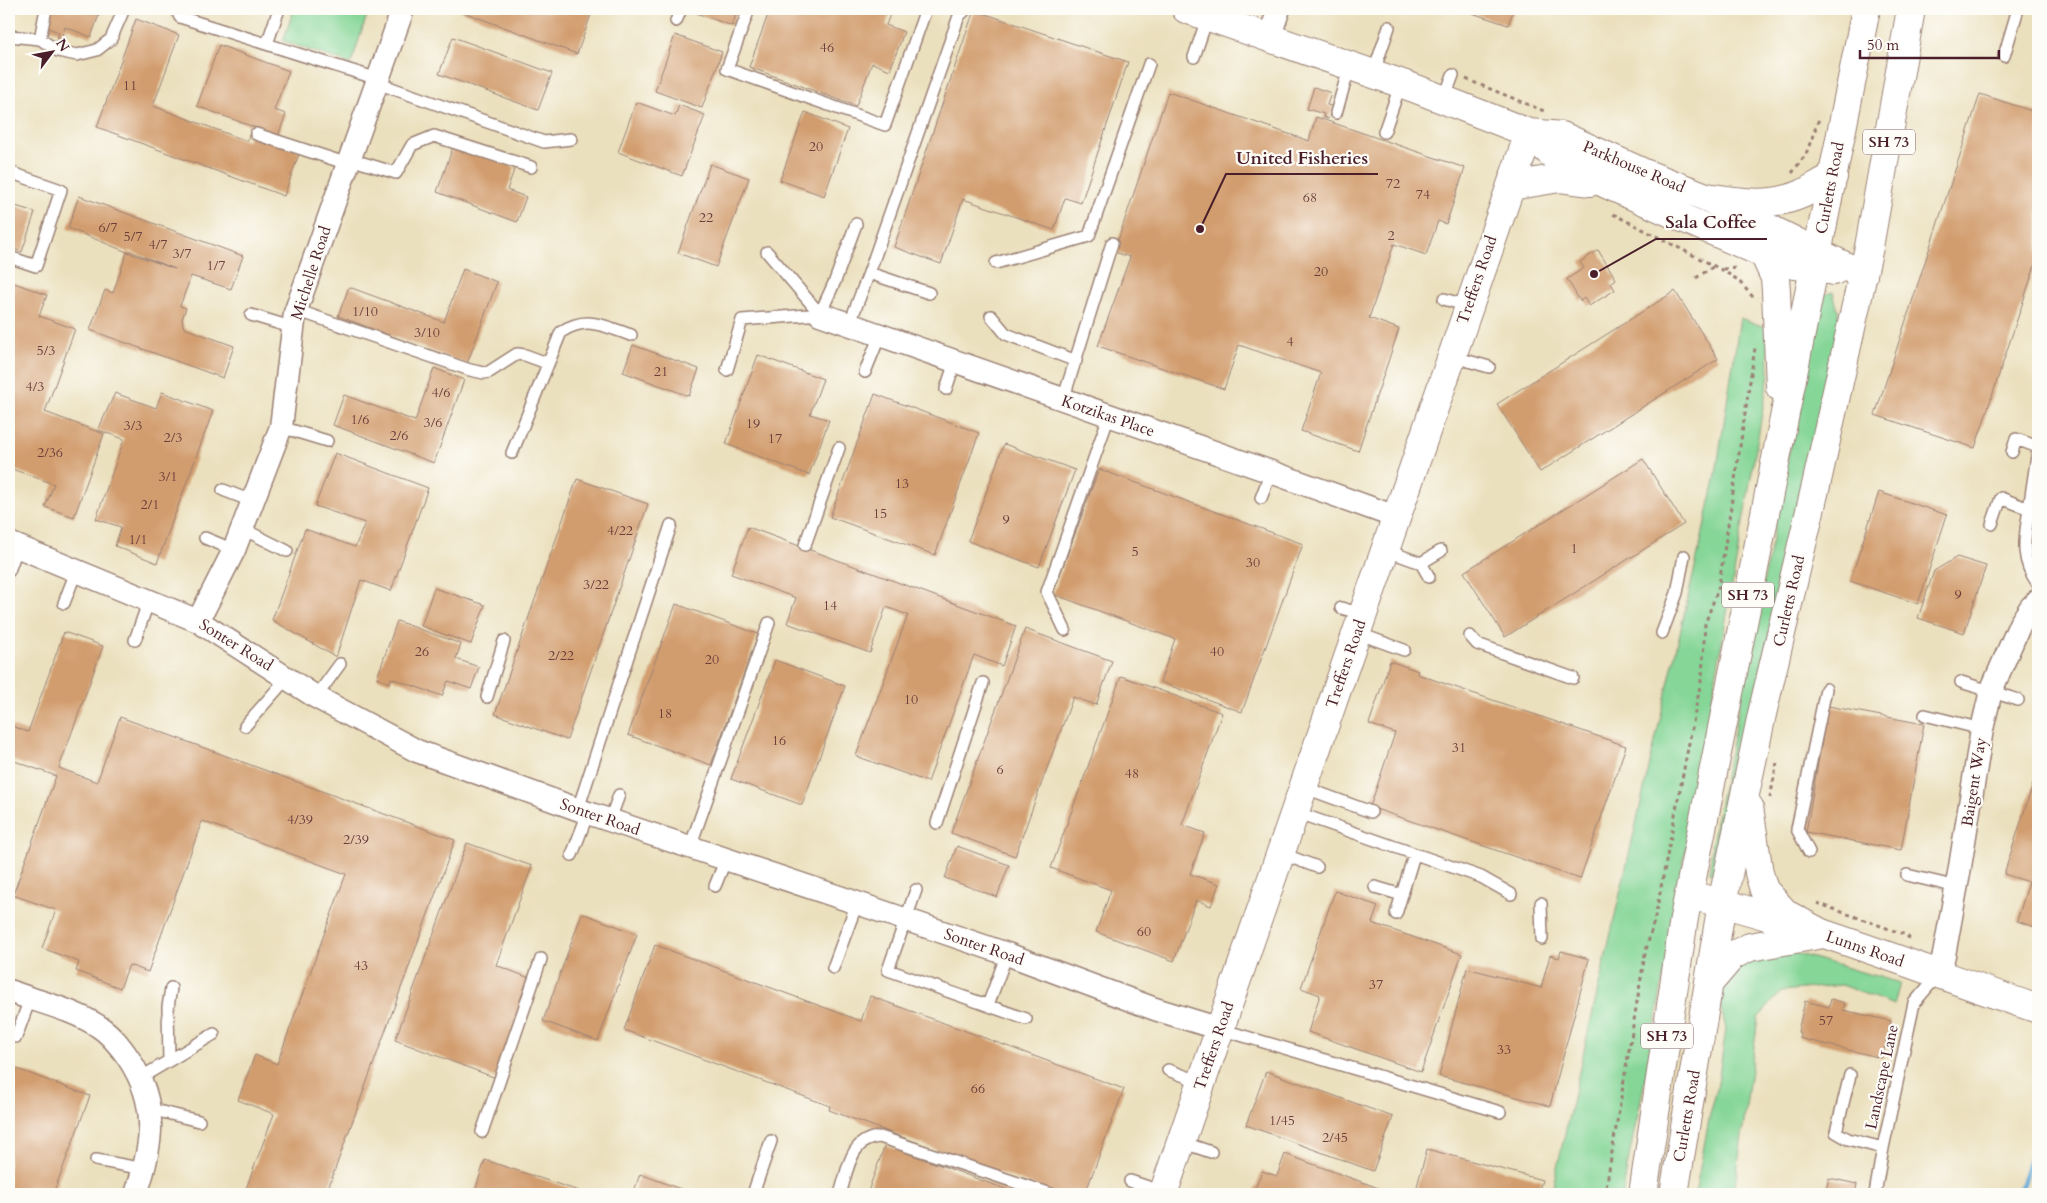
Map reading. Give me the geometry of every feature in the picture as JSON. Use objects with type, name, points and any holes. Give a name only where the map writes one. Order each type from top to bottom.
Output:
[{"type":"main road","name":"Curletts Road","points":[[1643,1194],[1689,895],[1866,9]]},
{"type":"main road","name":"Curletts Road","points":[[1674,1194],[1722,903],[1758,795],[1762,714],[1863,275],[1889,140],[1911,9]]},
{"type":"main road","name":"Parkhouse Road","points":[[1197,13],[1401,83],[1449,87],[1529,133],[1555,157],[1606,184],[1764,254],[1795,265],[1815,260]]},
{"type":"main road","name":"Parkhouse Road","points":[[1529,133],[1562,136],[1644,173],[1706,197],[1815,260],[1863,275]]},
{"type":"main road","name":"Treffers Road","points":[[1163,1193],[1299,799],[1354,618],[1385,550],[1451,356],[1456,302],[1511,186],[1529,133]]},
{"type":"main road","points":[[1706,197],[1743,203],[1774,202],[1800,195],[1833,177]]},
{"type":"main road","points":[[1511,186],[1560,178],[1606,184]]},
{"type":"main road","points":[[1764,254],[1774,278],[1776,291],[1782,428]]},
{"type":"main road","points":[[1758,795],[1759,873],[1764,890],[1786,914],[1823,934]]},
{"type":"main road","name":"Lunns Road","points":[[1689,895],[1722,903],[1823,934],[2038,1009]]},
{"type":"main road","points":[[1710,982],[1733,954],[1750,947],[1823,934]]},
{"type":"street","name":"Michelle Road","points":[[198,621],[234,550],[282,427],[295,319],[403,9]]},
{"type":"street","points":[[1269,38],[1279,9]]},
{"type":"street","name":"Kotzikas Place","points":[[820,314],[1396,517]]},
{"type":"street","name":"Sonter Road","points":[[13,544],[198,621],[316,698],[417,751],[583,811],[856,902],[1007,954],[1155,1009],[1220,1029]]},
{"type":"street","name":"Baigent Way","points":[[1938,975],[1944,955],[1957,887],[1982,729],[1991,691],[2020,624],[2038,600]]},
{"type":"street","points":[[9,991],[84,1018],[99,1026],[117,1043],[140,1078],[150,1109],[151,1130],[144,1169],[136,1194]]},
{"type":"lane","points":[[40,39],[46,9]]},
{"type":"lane","points":[[9,36],[40,39],[58,51],[77,55],[97,50],[111,39],[124,9]]},
{"type":"lane","points":[[176,9],[180,16],[377,81],[544,142],[572,139]]},
{"type":"lane","points":[[267,44],[279,9]]},
{"type":"lane","points":[[676,21],[682,9]]},
{"type":"lane","points":[[749,9],[727,70],[885,125],[926,9]]},
{"type":"lane","points":[[849,324],[869,273],[959,16],[966,9]]},
{"type":"lane","points":[[2004,56],[2018,9]]},
{"type":"lane","points":[[1194,56],[1197,13]]},
{"type":"lane","points":[[1336,113],[1388,27]]},
{"type":"lane","points":[[996,263],[1089,236],[1149,64]]},
{"type":"lane","points":[[1384,132],[1401,83]]},
{"type":"lane","points":[[256,134],[396,173],[412,145],[434,136],[531,167]]},
{"type":"lane","points":[[9,172],[61,190],[36,266],[9,257]]},
{"type":"lane","points":[[820,314],[836,281],[856,224]]},
{"type":"lane","points":[[1063,400],[1112,243]]},
{"type":"lane","points":[[767,252],[820,314]]},
{"type":"lane","points":[[869,273],[929,293]]},
{"type":"lane","points":[[727,370],[742,320],[820,314]]},
{"type":"lane","points":[[251,315],[295,319],[484,373],[489,372],[517,354],[547,363]]},
{"type":"lane","points":[[991,316],[1006,334],[1076,361]]},
{"type":"lane","points":[[512,453],[561,332],[570,326],[586,322],[631,335]]},
{"type":"lane","points":[[865,372],[880,335]]},
{"type":"lane","points":[[1451,356],[1489,367]]},
{"type":"lane","points":[[946,389],[955,362]]},
{"type":"lane","points":[[1065,630],[1047,592],[1109,416]]},
{"type":"lane","points":[[282,427],[327,441]]},
{"type":"lane","points":[[2012,452],[2016,439],[2038,448],[2023,546],[2025,559],[2038,584]]},
{"type":"lane","points":[[805,545],[839,448]]},
{"type":"lane","points":[[1261,498],[1271,472]]},
{"type":"lane","points":[[223,490],[254,502]]},
{"type":"lane","points":[[1992,524],[2001,498],[2029,508]]},
{"type":"lane","points":[[572,855],[583,811],[671,524]]},
{"type":"lane","points":[[243,529],[287,550]]},
{"type":"lane","points":[[205,538],[234,550]]},
{"type":"lane","points":[[9,571],[13,544]]},
{"type":"lane","points":[[1385,550],[1420,563],[1429,577]]},
{"type":"lane","points":[[1420,563],[1441,551]]},
{"type":"lane","points":[[1662,633],[1677,593],[1684,556]]},
{"type":"lane","points":[[64,603],[77,570]]},
{"type":"lane","points":[[135,640],[149,600]]},
{"type":"lane","points":[[1354,618],[1404,650]]},
{"type":"lane","points":[[690,847],[769,623]]},
{"type":"lane","points":[[1470,636],[1477,644],[1573,678]]},
{"type":"lane","points":[[486,697],[504,641]]},
{"type":"lane","points":[[316,698],[340,664]]},
{"type":"lane","points":[[245,726],[287,678]]},
{"type":"lane","points":[[1961,682],[2018,700]]},
{"type":"lane","points":[[937,823],[983,683]]},
{"type":"lane","points":[[1809,852],[1797,829],[1826,689]]},
{"type":"lane","points":[[1925,715],[1982,729]]},
{"type":"lane","points":[[610,820],[618,795]]},
{"type":"lane","points":[[1299,799],[1371,812]]},
{"type":"lane","points":[[1299,799],[1414,855],[1481,877],[1511,894]]},
{"type":"lane","points":[[1280,853],[1317,867]]},
{"type":"lane","points":[[1396,914],[1414,855]]},
{"type":"lane","points":[[715,886],[726,859]]},
{"type":"lane","points":[[1907,875],[1957,887]]},
{"type":"lane","points":[[1375,887],[1402,895]]},
{"type":"lane","points":[[916,890],[888,970],[1026,1019]]},
{"type":"lane","points":[[833,968],[856,902]]},
{"type":"lane","points":[[1542,903],[1542,938]]},
{"type":"lane","points":[[988,1005],[1007,954]]},
{"type":"lane","points":[[482,1132],[541,959]]},
{"type":"lane","name":"Landscape Lane","points":[[1875,1194],[1914,1003],[1938,975]]},
{"type":"lane","points":[[169,1061],[168,1007],[171,988]]},
{"type":"lane","points":[[16,1037],[30,999]]},
{"type":"lane","points":[[1220,1029],[1500,1112]]},
{"type":"lane","points":[[140,1078],[214,1034]]},
{"type":"lane","points":[[1168,1070],[1201,1082]]},
{"type":"lane","points":[[1850,1076],[1836,1132],[1848,1139],[1883,1148]]},
{"type":"lane","points":[[150,1109],[199,1121]]},
{"type":"lane","points":[[840,1194],[855,1150],[862,1142],[870,1138],[880,1138],[1051,1194]]},
{"type":"lane","points":[[753,1194],[771,1141]]},
{"type":"lane","points":[[1181,1142],[1211,1152]]},
{"type":"lane","points":[[96,1160],[144,1169]]},
{"type":"lane","points":[[1130,1181],[1163,1193]]},
{"type":"path","points":[[1785,180],[1806,154],[1821,115]]},
{"type":"path","points":[[1606,210],[1715,266],[1738,280],[1752,294],[1755,300]]},
{"type":"path","points":[[1696,278],[1715,266]]},
{"type":"path","points":[[1605,1194],[1645,954],[1656,912],[1702,676],[1705,624],[1718,589],[1720,578],[1756,344]]},
{"type":"path","points":[[1758,795],[1777,761]]},
{"type":"path","points":[[1808,900],[1906,934]]},
{"type":"green space","points":[[294,9],[369,9],[351,64],[283,41]]},
{"type":"green space","points":[[1833,292],[1838,311],[1839,329],[1715,874],[1710,873],[1712,843],[1820,296]]},
{"type":"green space","points":[[1740,318],[1768,328],[1769,374],[1647,1070],[1623,1194],[1551,1194],[1715,480]]},
{"type":"green space","points":[[1785,950],[1900,983],[1894,1005],[1841,985],[1782,991],[1758,1018],[1734,1194],[1695,1194],[1710,1114],[1717,1089],[1726,1029],[1720,1004],[1724,984],[1738,961]]},
{"type":"building","points":[[51,9],[101,9],[91,37],[65,27],[61,39],[57,38],[59,32],[45,27]]},
{"type":"building","points":[[461,9],[538,9],[548,12],[549,9],[593,9],[577,54],[460,11]]},
{"type":"building","points":[[692,9],[738,9],[732,26],[691,11]]},
{"type":"building","points":[[770,9],[892,9],[886,25],[904,32],[890,70],[872,63],[856,106],[749,67]]},
{"type":"building","points":[[1460,9],[1514,9],[1508,25]]},
{"type":"building","points":[[974,10],[1128,62],[1081,203],[1065,198],[1054,230],[963,199],[941,264],[894,247]]},
{"type":"building","points":[[136,19],[179,35],[153,106],[247,141],[250,132],[300,151],[284,196],[97,127]]},
{"type":"building","points":[[675,35],[722,52],[702,108],[655,91]]},
{"type":"building","points":[[453,37],[552,73],[538,110],[439,74]]},
{"type":"building","points":[[219,45],[289,71],[274,110],[286,114],[278,136],[197,106]]},
{"type":"building","points":[[1314,87],[1331,93],[1327,105],[1334,107],[1328,119],[1323,117],[1324,114],[1307,109]]},
{"type":"building","points":[[1168,92],[1309,141],[1316,117],[1465,168],[1446,224],[1438,221],[1426,255],[1394,244],[1369,318],[1399,329],[1358,451],[1301,431],[1321,373],[1239,345],[1224,389],[1098,346],[1130,257],[1114,252]]},
{"type":"building","points":[[1980,94],[2038,113],[2038,256],[1975,448],[1875,415]]},
{"type":"building","points":[[636,102],[675,116],[679,105],[705,115],[682,176],[618,152]]},
{"type":"building","points":[[805,112],[848,129],[824,196],[780,180]]},
{"type":"building","points":[[454,144],[515,167],[507,190],[526,197],[517,222],[437,192]]},
{"type":"building","points":[[710,164],[749,178],[716,267],[678,253]]},
{"type":"building","points":[[79,196],[243,256],[231,289],[191,276],[180,306],[186,308],[182,319],[184,328],[234,346],[223,378],[90,330],[105,290],[113,293],[127,252],[68,228]],"holes":[[[130,251],[175,269],[127,252]]]},
{"type":"building","points":[[9,204],[35,212],[22,252],[9,248]]},
{"type":"building","points":[[1598,250],[1616,279],[1611,283],[1615,290],[1589,306],[1584,298],[1580,301],[1567,279],[1584,268],[1580,262]]},
{"type":"building","points":[[463,269],[497,282],[467,364],[338,316],[349,287],[444,322]]},
{"type":"building","points":[[9,281],[47,295],[39,316],[75,329],[45,412],[104,434],[74,517],[45,507],[54,484],[9,468]]},
{"type":"building","points":[[1675,291],[1718,359],[1540,472],[1497,404]]},
{"type":"building","points":[[633,345],[699,369],[689,396],[623,372]]},
{"type":"building","points":[[758,355],[823,379],[810,414],[829,420],[809,475],[726,444]]},
{"type":"building","points":[[434,368],[464,380],[434,463],[333,425],[344,395],[415,421]]},
{"type":"building","points":[[162,392],[213,411],[157,563],[115,546],[121,527],[96,519],[124,439],[98,430],[115,393],[156,408]]},
{"type":"building","points":[[875,394],[979,433],[935,555],[830,517]]},
{"type":"building","points":[[1004,444],[1075,470],[1039,567],[968,541]]},
{"type":"building","points":[[335,453],[428,488],[391,591],[361,580],[336,657],[272,620],[305,529],[355,547],[365,523],[315,506]]},
{"type":"building","points":[[1643,459],[1684,524],[1505,637],[1464,572]]},
{"type":"building","points":[[1099,469],[1303,544],[1242,712],[1160,682],[1175,639],[1053,594]]},
{"type":"building","points":[[577,479],[648,504],[567,740],[495,714]]},
{"type":"building","points":[[1879,492],[1947,515],[1918,604],[1850,581]]},
{"type":"building","points":[[748,527],[1016,626],[1002,666],[974,655],[928,782],[856,756],[908,615],[886,607],[870,653],[787,623],[796,598],[731,574]]},
{"type":"building","points":[[1957,557],[1986,566],[1964,633],[1918,618],[1934,571]]},
{"type":"building","points":[[434,588],[485,605],[471,644],[421,626]]},
{"type":"building","points":[[676,604],[758,634],[711,765],[628,735]]},
{"type":"building","points":[[397,621],[461,644],[456,659],[479,667],[471,689],[448,681],[442,696],[391,678],[390,683],[377,678]]},
{"type":"building","points":[[1025,629],[1112,661],[1096,705],[1073,697],[1015,856],[951,833]]},
{"type":"building","points":[[64,632],[103,646],[59,768],[97,782],[120,717],[455,840],[326,1194],[244,1194],[274,1114],[238,1100],[255,1055],[277,1064],[346,874],[202,821],[148,972],[129,965],[120,988],[76,971],[79,962],[42,948],[56,910],[13,895],[56,776],[9,759],[9,725],[28,732]]},
{"type":"building","points":[[775,660],[845,686],[802,805],[731,779]]},
{"type":"building","points":[[1390,661],[1418,671],[1417,674],[1626,746],[1580,879],[1370,807],[1395,733],[1369,724]]},
{"type":"building","points":[[1121,676],[1222,713],[1182,825],[1205,833],[1190,874],[1219,884],[1211,906],[1196,900],[1174,961],[1096,932],[1111,890],[1051,868]]},
{"type":"building","points":[[1828,706],[1924,724],[1901,850],[1806,832]]},
{"type":"building","points":[[2038,769],[2038,928],[2017,921],[2029,882],[2004,874]]},
{"type":"building","points":[[467,843],[532,866],[496,965],[532,979],[496,1078],[395,1040]]},
{"type":"building","points":[[957,846],[1009,865],[997,897],[945,878]]},
{"type":"building","points":[[1335,891],[1378,906],[1372,923],[1462,954],[1421,1072],[1308,1032],[1320,995],[1301,988]]},
{"type":"building","points":[[582,913],[637,934],[598,1041],[543,1021]]},
{"type":"building","points":[[655,945],[861,1021],[870,996],[1124,1089],[1085,1194],[1057,1194],[829,1110],[830,1106],[624,1030]]},
{"type":"building","points":[[1561,951],[1589,959],[1550,1106],[1439,1076],[1467,968],[1541,988],[1550,955],[1559,958]]},
{"type":"building","points":[[1831,999],[1845,1003],[1843,1010],[1891,1021],[1882,1058],[1799,1038],[1800,1033],[1798,1032],[1805,1001],[1829,1007]]},
{"type":"building","points":[[9,1066],[90,1096],[53,1194],[9,1194]]},
{"type":"building","points":[[1266,1071],[1393,1117],[1373,1171],[1246,1125]]},
{"type":"building","points":[[885,1145],[1019,1194],[867,1194]]},
{"type":"building","points":[[1427,1149],[1542,1180],[1538,1194],[1415,1194]]},
{"type":"building","points":[[1285,1154],[1395,1194],[1253,1194],[1262,1171],[1277,1176]]},
{"type":"building","points":[[485,1160],[588,1194],[474,1194]]},
{"type":"building","points":[[640,1174],[694,1194],[633,1194]]},
{"type":"building","points":[[1829,1178],[1857,1184],[1855,1194],[1825,1194]]},
{"type":"waterway","points":[[2019,1194],[2038,1136]]},
{"type":"place","name":"United Fisheries","points":[[1200,229]]},
{"type":"place","name":"Sala Coffee","points":[[1594,274]]}]
